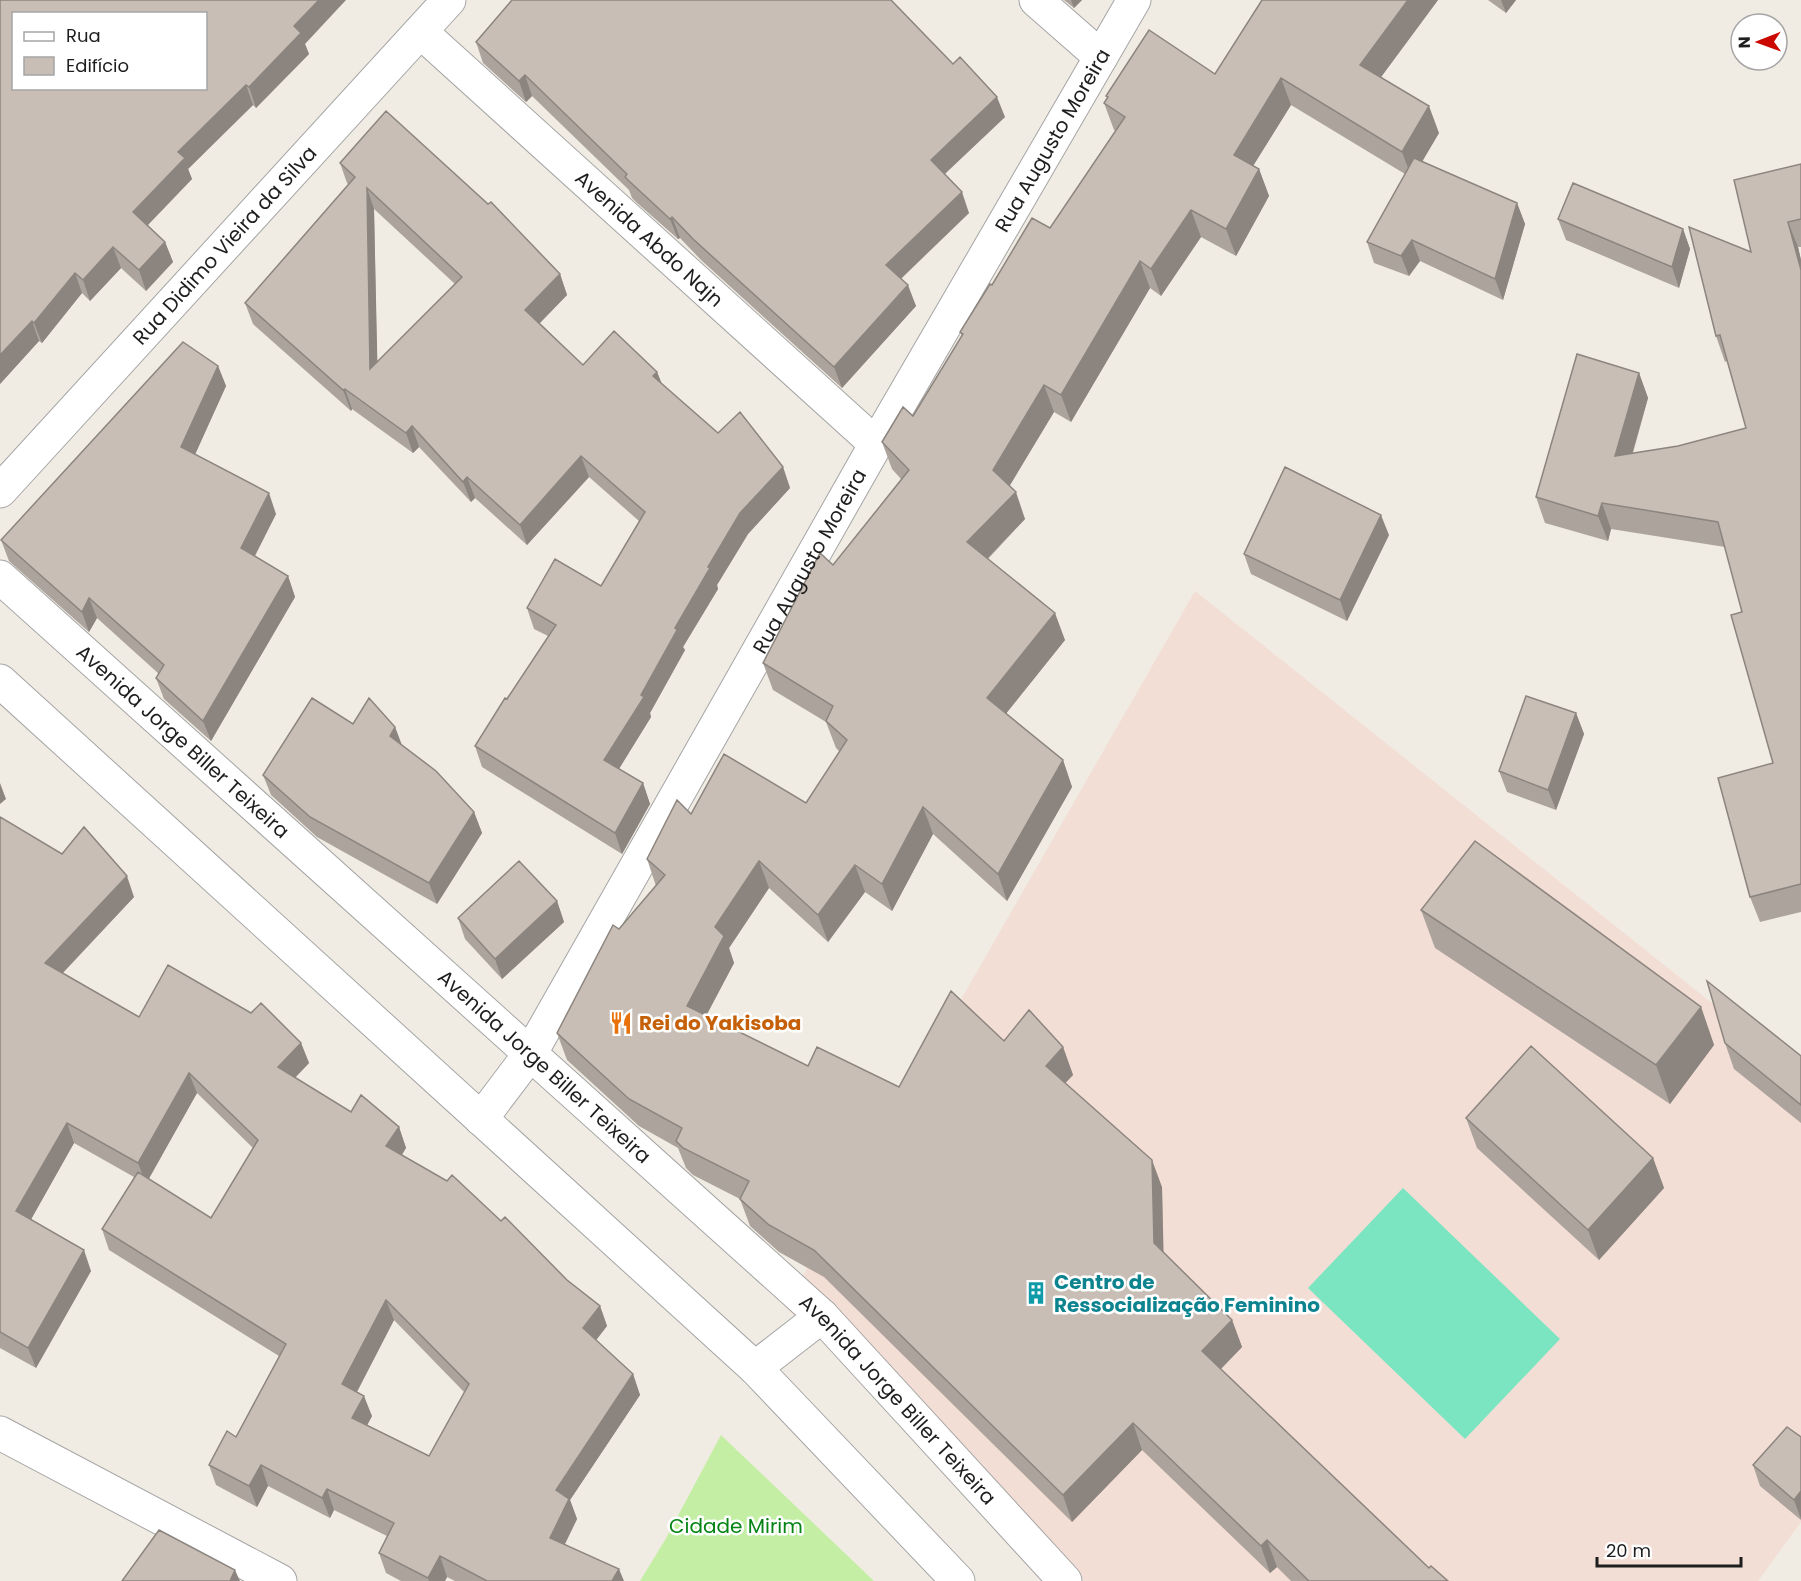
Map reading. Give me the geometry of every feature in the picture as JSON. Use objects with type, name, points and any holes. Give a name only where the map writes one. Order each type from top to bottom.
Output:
[{"type":"street","name":"Rua Didimo Vieira da Silva","points":[[0,491],[449,0]]},
{"type":"street","points":[[1036,0],[1101,57]]},
{"type":"street","name":"Rua Augusto Moreira","points":[[481,1119],[530,1054],[876,444],[1134,0]]},
{"type":"street","name":"Avenida Abdo Najn","points":[[421,32],[876,444]]},
{"type":"street","name":"Avenida Jorge Biller Teixeira","points":[[0,577],[822,1316],[1065,1581]]},
{"type":"street","points":[[0,681],[755,1368],[958,1581]]},
{"type":"street","points":[[755,1368],[822,1316]]},
{"type":"street","points":[[0,1433],[280,1581]]},
{"type":"shaded area","points":[[1195,591],[1801,1074],[1801,1522],[1758,1581],[1084,1581],[785,1307]]},
{"type":"green space","points":[[1403,1188],[1560,1339],[1465,1439],[1308,1288]]},
{"type":"green space","name":"Cidade Mirim","points":[[721,1435],[874,1581],[640,1581],[665,1540]]},
{"type":"building","points":[[0,0],[319,0],[294,26],[301,33],[249,87],[246,85],[178,152],[185,158],[133,212],[165,242],[139,270],[113,247],[83,280],[75,273],[34,323],[32,321],[0,355]]},
{"type":"building","points":[[512,0],[891,0],[953,64],[960,57],[997,97],[931,160],[962,192],[886,265],[908,285],[834,367],[693,239],[672,217],[670,219],[629,181],[625,177],[627,174],[525,75],[519,81],[476,42]]},
{"type":"building","points":[[1262,0],[1408,0],[1360,65],[1429,106],[1402,152],[1281,78],[1234,155],[1259,169],[1226,229],[1191,210],[1151,269],[1140,261],[1061,395],[1044,385],[993,470],[1016,492],[967,542],[1055,613],[987,698],[1063,760],[998,874],[923,807],[882,884],[855,865],[818,915],[759,861],[715,927],[724,936],[687,1006],[808,1066],[817,1047],[899,1087],[951,991],[1004,1041],[1029,1010],[1063,1047],[1046,1066],[1152,1160],[1154,1243],[1232,1320],[1202,1351],[1429,1568],[1431,1566],[1448,1581],[1309,1581],[1267,1540],[1261,1546],[1133,1423],[1063,1495],[814,1250],[769,1225],[740,1199],[749,1181],[683,1148],[676,1141],[682,1128],[629,1099],[557,1033],[613,925],[619,929],[665,875],[647,859],[677,800],[691,814],[724,754],[806,803],[847,740],[826,721],[833,706],[763,663],[820,553],[833,565],[909,470],[882,442],[903,407],[913,416],[963,334],[960,332],[990,284],[992,285],[1032,218],[1050,228],[1125,117],[1104,103],[1108,97],[1106,96],[1149,30],[1215,74]]},
{"type":"building","points":[[386,111],[488,204],[491,202],[560,274],[525,310],[583,365],[614,331],[657,372],[653,376],[718,433],[740,412],[783,467],[740,513],[675,628],[677,630],[641,695],[644,697],[604,760],[643,783],[615,833],[475,746],[556,625],[527,608],[555,559],[601,586],[645,512],[581,456],[520,525],[467,477],[463,482],[412,426],[406,433],[345,389],[343,390],[245,303],[355,177],[340,163]],"holes":[[[367,188],[462,277],[370,369]]]},
{"type":"building","points":[[1414,158],[1517,203],[1495,279],[1412,240],[1401,256],[1367,242]]},
{"type":"building","points":[[1801,164],[1801,219],[1788,222],[1801,270],[1801,884],[1750,897],[1718,778],[1773,763],[1731,615],[1742,612],[1718,522],[1602,503],[1598,516],[1536,497],[1577,354],[1639,373],[1615,456],[1678,446],[1746,428],[1720,335],[1716,336],[1689,227],[1751,252],[1734,180]]},
{"type":"building","points":[[1573,183],[1683,229],[1672,267],[1558,219]]},
{"type":"building","points":[[183,342],[218,366],[181,447],[269,493],[241,548],[288,576],[203,721],[156,678],[164,665],[89,598],[82,612],[1,540]]},
{"type":"building","points":[[1285,467],[1381,515],[1340,600],[1244,554]]},
{"type":"building","points":[[1526,696],[1576,713],[1548,790],[1499,771]]},
{"type":"building","points":[[312,698],[353,724],[369,698],[395,727],[390,736],[436,771],[474,812],[429,883],[310,817],[263,775]]},
{"type":"building","points":[[0,817],[62,854],[84,827],[127,876],[45,963],[139,1017],[168,965],[251,1013],[261,1003],[301,1043],[278,1067],[351,1112],[361,1095],[399,1127],[386,1146],[447,1181],[452,1175],[501,1221],[505,1217],[567,1280],[600,1306],[583,1328],[633,1374],[556,1490],[569,1499],[550,1538],[619,1569],[612,1581],[487,1581],[440,1556],[428,1578],[379,1553],[394,1523],[327,1489],[322,1498],[261,1465],[249,1486],[209,1465],[227,1431],[236,1437],[286,1344],[102,1229],[138,1172],[211,1218],[258,1140],[189,1073],[138,1163],[67,1123],[16,1211],[84,1250],[28,1348],[0,1332]],"holes":[[[386,1300],[469,1384],[429,1456],[352,1418],[364,1396],[342,1384]]]},
{"type":"building","points":[[1475,841],[1701,1007],[1656,1065],[1421,910]]},
{"type":"building","points":[[519,861],[557,901],[495,959],[458,918]]},
{"type":"building","points":[[1707,981],[1801,1056],[1801,1105],[1725,1043]]},
{"type":"building","points":[[1531,1046],[1653,1158],[1588,1230],[1466,1118]]},
{"type":"building","points":[[1787,1427],[1801,1437],[1801,1491],[1794,1500],[1753,1465]]},
{"type":"building","points":[[159,1530],[235,1570],[230,1581],[122,1581]]},
{"type":"place","name":"Rei do Yakisoba","points":[[621,1023]]},
{"type":"place","name":"Centro de Ressocialização Feminino","points":[[1036,1293]]}]
